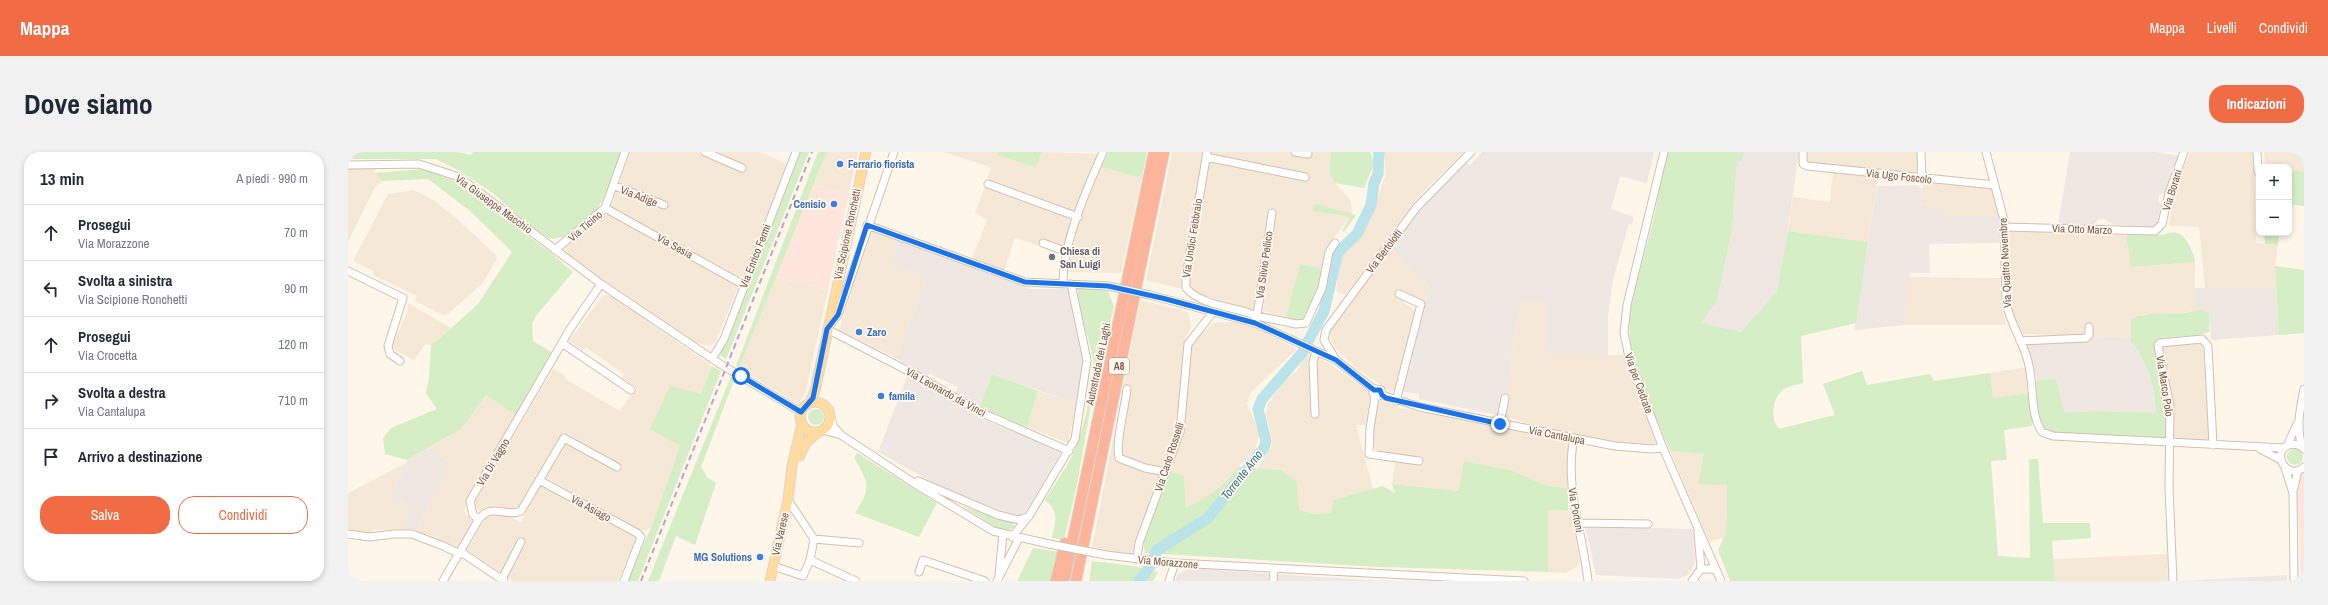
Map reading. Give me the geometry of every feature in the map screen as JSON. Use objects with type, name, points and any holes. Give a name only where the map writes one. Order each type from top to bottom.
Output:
[{"type":"highway","name":"Autostrada dei Laghi","points":[[1064,581],[1154,152]]},
{"type":"highway","name":"Autostrada dei Laghi","points":[[1076,581],[1164,152]]},
{"type":"highway","points":[[1056,581],[1098,399],[1111,361]]},
{"type":"highway","points":[[1082,581],[1091,531],[1096,483]]},
{"type":"main road","name":"Via Scipione Ronchetti","points":[[810,403],[821,364],[827,329],[866,152]]},
{"type":"main road","name":"Via Scipione Ronchetti","points":[[821,364],[821,390],[824,405]]},
{"type":"main road","points":[[817,402],[824,405],[829,411],[830,419],[804,446],[791,486],[792,464],[802,424],[801,412],[810,403],[817,402]]},
{"type":"main road","points":[[802,424],[810,431],[820,431]]},
{"type":"main road","name":"Via Varese","points":[[770,581],[791,486]]},
{"type":"street","name":"Via Ticino","points":[[555,250],[605,208],[615,186],[625,152]]},
{"type":"street","points":[[706,152],[742,168]]},
{"type":"street","name":"Via Enrico Fermi","points":[[712,359],[724,339],[796,152]]},
{"type":"street","points":[[827,329],[838,315],[867,225],[894,152]]},
{"type":"street","points":[[998,580],[1015,537],[1030,516],[1074,439],[1087,360],[1067,284],[1067,252],[1102,152]]},
{"type":"street","points":[[1295,152],[1308,154]]},
{"type":"street","name":"Via Bertolotti","points":[[1336,360],[1324,340],[1326,330],[1416,208],[1470,152]]},
{"type":"street","name":"Via per Cedrate","points":[[1664,152],[1627,306],[1624,333],[1630,362],[1663,448],[1698,524],[1721,581]]},
{"type":"street","name":"Via Ugo Foscolo","points":[[1803,152],[1803,164],[1922,179],[1995,185]]},
{"type":"street","points":[[1921,152],[1922,179]]},
{"type":"street","name":"Via Quattro Novembre","points":[[1986,152],[2003,212],[2006,302],[2008,315],[2029,366],[2036,421],[2042,432],[2053,436],[2258,448],[2286,447],[2295,444],[2303,448]]},
{"type":"street","name":"Via Borani","points":[[2159,229],[2184,152]]},
{"type":"street","points":[[2257,152],[2258,164]]},
{"type":"street","points":[[1206,154],[1305,177]]},
{"type":"street","name":"Via Undici Febbraio","points":[[1206,154],[1186,277],[1186,288],[1195,297],[1256,320]]},
{"type":"street","name":"Via Giuseppe Macchio","points":[[348,165],[419,164],[440,169],[459,177],[601,284],[712,359],[801,412]]},
{"type":"street","points":[[988,184],[1078,217]]},
{"type":"street","name":"Via Adige","points":[[615,186],[664,205]]},
{"type":"street","name":"Via Sesia","points":[[605,208],[744,285]]},
{"type":"street","name":"Via Silvio Pellico","points":[[1256,320],[1272,213]]},
{"type":"street","name":"Via Cantalupa","points":[[867,225],[1025,282],[1108,286],[1150,295],[1213,312],[1256,320],[1296,324],[1306,323],[1322,288],[1329,252],[1335,243]]},
{"type":"street","name":"Via Otto Marzo","points":[[2004,227],[2155,231],[2159,229]]},
{"type":"street","points":[[1043,243],[1067,252]]},
{"type":"street","points":[[348,271],[403,298],[388,346],[390,354],[400,361]]},
{"type":"street","points":[[601,284],[562,343],[631,390]]},
{"type":"street","points":[[1396,401],[1421,304],[1399,294]]},
{"type":"street","name":"Via Carlo Rosselli","points":[[1137,559],[1139,543],[1166,472],[1182,421],[1188,344],[1213,312]]},
{"type":"street","name":"Via Cantalupa","points":[[1256,320],[1297,343],[1336,360],[1377,394],[1396,401],[1500,424],[1615,446],[1652,449],[1663,448]]},
{"type":"street","points":[[2020,341],[2086,338],[2089,335],[2089,327]]},
{"type":"street","name":"Via Leonardo da Vinci","points":[[827,329],[914,374],[980,412],[1069,450]]},
{"type":"street","name":"Via Marco Polo","points":[[2173,581],[2169,488],[2171,443],[2170,406],[2158,345],[2165,341],[2202,339],[2208,346],[2213,445]]},
{"type":"street","name":"Via Di Vagno","points":[[479,519],[473,515],[470,502],[562,343]]},
{"type":"street","points":[[1314,350],[1313,363],[1315,414]]},
{"type":"street","points":[[1126,389],[1125,409],[1117,447],[1119,458],[1142,467],[1166,472]]},
{"type":"street","points":[[2303,448],[2299,436],[2298,422],[2304,389]]},
{"type":"street","points":[[1377,394],[1370,428],[1369,454],[1419,461]]},
{"type":"street","points":[[1500,424],[1505,398]]},
{"type":"street","points":[[830,419],[834,427],[841,435]]},
{"type":"street","points":[[2281,460],[2298,422]]},
{"type":"street","points":[[820,431],[841,435]]},
{"type":"street","name":"Via Morazzone","points":[[841,435],[902,474],[920,488],[993,531],[1015,537],[1106,555],[1175,563],[1524,581]]},
{"type":"street","points":[[443,581],[479,519],[485,514],[493,511],[513,513],[521,511],[564,438],[617,467]]},
{"type":"street","name":"Via Portoni","points":[[1574,438],[1572,478],[1573,499],[1588,581]]},
{"type":"street","points":[[2258,448],[2281,460],[2293,493],[2294,581]]},
{"type":"street","points":[[2285,468],[2289,470],[2301,469],[2293,493]]},
{"type":"street","points":[[902,474],[962,501],[1013,520],[1019,520],[1030,516]]},
{"type":"street","name":"Via Asiago","points":[[539,480],[637,533],[641,537],[624,581]]},
{"type":"street","points":[[773,566],[803,576],[810,560],[814,539],[788,500]]},
{"type":"street","points":[[955,508],[962,501]]},
{"type":"street","points":[[1578,523],[1648,524]]},
{"type":"street","points":[[1692,581],[1701,569],[1698,524]]},
{"type":"street","points":[[348,534],[369,537],[394,534],[412,534],[460,553],[502,581],[521,542]]},
{"type":"street","points":[[998,580],[1003,534]]},
{"type":"street","points":[[814,539],[859,543]]},
{"type":"street","points":[[810,560],[856,581]]},
{"type":"street","points":[[919,572],[923,560],[985,581]]},
{"type":"street","points":[[1169,581],[1175,563]]},
{"type":"street","points":[[1273,581],[1274,569]]},
{"type":"street","points":[[1701,569],[1712,569],[1717,571]]},
{"type":"shaded area","points":[[630,152],[697,152],[743,172],[746,165],[715,152],[759,152],[788,164],[744,276],[740,277],[611,207]]},
{"type":"shaded area","points":[[827,152],[858,152],[849,193],[814,185]]},
{"type":"shaded area","points":[[943,152],[997,152],[996,155],[1036,167],[1042,152],[1098,154],[1076,212],[987,180],[991,167]]},
{"type":"shaded area","points":[[1172,152],[1203,152],[1183,269],[1182,289],[1146,280]]},
{"type":"shaded area","points":[[1209,152],[1331,152],[1329,171],[1335,183],[1351,201],[1352,213],[1326,249],[1323,269],[1300,264],[1286,317],[1263,311],[1274,210],[1271,210],[1256,310],[1194,293],[1189,288],[1188,281]]},
{"type":"shaded area","points":[[1384,152],[1464,152],[1418,197],[1346,295],[1336,292],[1340,261],[1343,252],[1357,239],[1373,209],[1386,174]]},
{"type":"shaded area","points":[[1482,152],[1654,152],[1647,183],[1620,176],[1611,209],[1634,217],[1632,225],[1629,224],[1613,279],[1608,317],[1608,356],[1549,355],[1546,350],[1546,302],[1526,302],[1521,306],[1513,338],[1507,417],[1419,399],[1419,394],[1403,392],[1429,285],[1391,248],[1417,213],[1464,163],[1470,165]]},
{"type":"shaded area","points":[[1744,152],[1799,152],[1784,256],[1777,291],[1741,332],[1700,323],[1717,301],[1732,230],[1737,162],[1742,161]]},
{"type":"shaded area","points":[[1806,152],[1917,152],[1918,173],[1808,163],[1805,160]]},
{"type":"shaded area","points":[[2070,152],[2156,152],[2180,156],[2167,193],[2159,195],[2158,201],[2163,206],[2159,224],[2155,227],[2114,225],[2105,219],[2099,219],[2093,225],[2058,224]]},
{"type":"shaded area","points":[[2190,152],[2254,152],[2256,243],[2278,245],[2275,266],[2276,288],[2205,288],[2199,227],[2169,226],[2174,192],[2181,167],[2184,167]]},
{"type":"shaded area","points":[[2264,152],[2304,152],[2304,172],[2292,170],[2292,164],[2265,164]]},
{"type":"shaded area","points":[[1101,167],[1142,178],[1121,273],[1069,272],[1070,255],[1082,212]]},
{"type":"shaded area","points":[[348,168],[376,169],[375,173],[382,181],[374,189],[348,242]]},
{"type":"shaded area","points":[[1833,172],[1878,177],[1868,242],[1788,231],[1793,197],[1830,202]]},
{"type":"shaded area","points":[[1924,182],[1991,189],[1995,193],[2000,216],[1944,216],[1920,207]]},
{"type":"shaded area","points":[[814,185],[849,193],[828,290],[776,277]]},
{"type":"shaded area","points":[[1917,185],[1923,189],[1920,206],[1944,209],[1944,216],[2000,216],[2000,243],[1929,244],[1930,273],[1910,273],[1904,325],[1854,330],[1877,186]]},
{"type":"shaded area","points":[[985,187],[1074,219],[1065,247],[1045,240],[1043,247],[1015,238],[1004,271],[972,259],[987,220],[975,213]]},
{"type":"shaded area","points":[[414,190],[432,199],[456,218],[496,255],[497,259],[482,284],[445,316],[415,301],[417,296],[373,275],[374,271],[353,261],[388,194]]},
{"type":"shaded area","points":[[603,215],[611,215],[737,284],[738,288],[715,343],[708,346],[697,343],[565,254],[564,249]]},
{"type":"shaded area","points":[[2008,231],[2126,235],[2131,267],[2195,262],[2194,311],[2171,315],[2142,314],[2131,329],[2131,337],[2021,334],[2012,316]]},
{"type":"shaded area","points":[[875,232],[899,241],[890,264],[927,279],[896,358],[839,330],[869,233]]},
{"type":"shaded area","points":[[899,241],[1030,289],[1068,289],[1084,366],[1077,404],[992,374],[979,408],[955,393],[958,387],[930,374],[927,377],[896,358],[927,279],[890,264]]},
{"type":"shaded area","points":[[1391,248],[1429,285],[1425,301],[1404,292],[1403,302],[1417,312],[1397,388],[1391,392],[1357,369],[1335,348],[1329,333]]},
{"type":"shaded area","points":[[776,277],[828,290],[805,394],[798,404],[739,368]]},
{"type":"shaded area","points":[[1909,277],[2000,278],[2001,301],[2006,325],[1904,325]]},
{"type":"shaded area","points":[[2194,288],[2276,288],[2279,335],[2211,340],[2210,324],[2201,309],[2194,311]]},
{"type":"shaded area","points":[[606,295],[612,296],[712,366],[701,394],[650,428],[680,446],[651,528],[640,531],[547,478],[545,475],[565,442],[618,471],[621,465],[563,432],[520,508],[515,510],[495,506],[480,511],[473,505],[553,369],[566,376],[564,378],[620,411],[636,387],[622,378],[624,374],[587,348],[582,350],[569,341],[602,297]]},
{"type":"shaded area","points":[[1140,300],[1188,312],[1191,328],[1185,338],[1179,422],[1132,555],[1092,547]]},
{"type":"shaded area","points":[[1526,302],[1546,302],[1546,350],[1549,355],[1624,355],[1657,445],[1652,447],[1548,430],[1507,417],[1513,338],[1521,306]]},
{"type":"shaded area","points":[[408,303],[451,328],[431,346],[426,343],[414,360],[393,349],[393,344],[407,313]]},
{"type":"shaded area","points":[[1234,322],[1253,327],[1297,349],[1251,392],[1247,403],[1260,434],[1255,450],[1221,485],[1204,499],[1186,508],[1184,475],[1169,472],[1184,428],[1192,345],[1200,334],[1214,323]]},
{"type":"shaded area","points":[[2091,336],[2131,337],[2131,342],[2146,362],[2153,386],[2156,413],[2097,411],[2065,413],[2056,379],[2037,380],[2026,344],[2029,342],[2091,341]]},
{"type":"shaded area","points":[[2203,342],[2209,441],[2174,439],[2174,414],[2162,346]]},
{"type":"shaded area","points":[[1307,353],[1319,357],[1368,390],[1370,395],[1366,425],[1356,425],[1373,489],[1333,500],[1331,513],[1314,514],[1299,510],[1280,470],[1257,469],[1271,448],[1272,440],[1266,414],[1268,404],[1284,381],[1297,371]]},
{"type":"shaded area","points":[[2027,367],[2029,393],[1993,398],[1990,373]]},
{"type":"shaded area","points":[[908,374],[978,417],[1055,448],[1061,453],[1030,506],[1023,515],[1012,516],[941,487],[878,452]]},
{"type":"shaded area","points":[[1038,391],[1077,404],[1068,443],[1027,427]]},
{"type":"shaded area","points":[[486,395],[516,415],[470,493],[464,512],[473,521],[460,546],[454,547],[429,535],[415,532],[449,462],[429,448],[461,429]]},
{"type":"shaded area","points":[[1380,399],[1401,408],[1569,441],[1568,488],[1547,486],[1511,470],[1465,461],[1460,491],[1392,484],[1395,462],[1376,459],[1374,444],[1374,419]]},
{"type":"shaded area","points":[[429,448],[449,462],[415,532],[401,529],[411,507],[392,497],[407,460]]},
{"type":"shaded area","points":[[1670,451],[1704,454],[1727,485],[1726,533],[1724,538],[1709,541]]},
{"type":"shaded area","points":[[406,463],[392,497],[411,507],[401,529],[373,530],[372,533],[348,530],[348,493]]},
{"type":"shaded area","points":[[2304,471],[2304,581],[2301,581],[2297,490],[2298,481]]},
{"type":"shaded area","points":[[544,485],[635,535],[636,539],[618,581],[513,581],[467,550],[487,516],[501,513],[521,522],[540,486]]},
{"type":"shaded area","points":[[1548,510],[1572,512],[1580,562],[1577,567],[1566,573],[1548,572]]},
{"type":"shaded area","points":[[1585,526],[1693,529],[1695,564],[1688,575],[1678,579],[1596,575]]},
{"type":"shaded area","points":[[2167,554],[2168,581],[2055,581],[2053,559]]},
{"type":"shaded area","points":[[1190,568],[1396,581],[1175,581],[1178,574]]},
{"type":"shaded area","points":[[2287,575],[2287,581],[2181,581]]},
{"type":"green space","points":[[348,152],[457,152],[471,155],[473,152],[623,152],[606,194],[598,208],[589,219],[578,229],[565,236],[550,239],[524,221],[494,194],[460,171],[436,159],[348,159]]},
{"type":"green space","points":[[800,152],[809,152],[726,359],[720,355]]},
{"type":"green space","points":[[818,152],[827,152],[739,368],[736,366]]},
{"type":"green space","points":[[997,152],[1042,152],[1036,167],[996,155]]},
{"type":"green space","points":[[1108,152],[1147,152],[1142,178],[1101,167]]},
{"type":"green space","points":[[1331,152],[1370,152],[1374,164],[1364,188],[1335,183],[1329,171]]},
{"type":"green space","points":[[1666,152],[1744,152],[1742,161],[1737,162],[1732,230],[1717,301],[1701,323],[1741,332],[1777,291],[1788,231],[1868,242],[1856,323],[1801,336],[1803,383],[1784,389],[1776,399],[1773,415],[1779,429],[1835,415],[1823,384],[1862,371],[1867,385],[1930,374],[1934,381],[1990,373],[1993,398],[2029,393],[2033,421],[2032,426],[2004,430],[2007,460],[1991,461],[1998,556],[2030,558],[2029,459],[2038,459],[2043,523],[2090,523],[2091,538],[2052,541],[2055,581],[1730,581],[1718,550],[1726,533],[1727,485],[1698,484],[1704,454],[1670,451],[1640,380],[1634,361],[1631,343],[1629,324],[1631,305],[1654,217]]},
{"type":"green space","points":[[425,169],[454,181],[550,252],[573,272],[536,316],[532,323],[533,341],[553,353],[516,415],[486,395],[461,429],[407,460],[385,454],[383,438],[391,428],[437,409],[426,393],[429,378],[431,346],[478,304],[512,252],[470,211],[428,179],[382,181],[375,173]]},
{"type":"green space","points":[[2292,170],[2304,172],[2304,206],[2292,204]]},
{"type":"green space","points":[[1315,204],[1356,215],[1344,232],[1342,231],[1349,219],[1347,216],[1312,211]]},
{"type":"green space","points":[[2168,233],[2181,234],[2184,237],[2192,250],[2195,262],[2131,267],[2126,235],[2163,235]]},
{"type":"green space","points":[[2264,236],[2279,236],[2278,245],[2265,244]]},
{"type":"green space","points":[[1300,264],[1323,269],[1318,291],[1303,322],[1286,317]]},
{"type":"green space","points":[[2275,266],[2304,270],[2304,333],[2279,335]]},
{"type":"green space","points":[[1079,288],[1108,291],[1114,307],[1096,378],[1076,489],[1064,540],[1052,538],[1055,513],[1050,504],[1045,500],[1068,464],[1075,449],[1090,396],[1093,360],[1090,343],[1079,304]]},
{"type":"green space","points":[[2201,309],[2209,313],[2209,332],[2198,335],[2161,338],[2155,345],[2166,405],[2168,439],[2054,433],[2049,432],[2043,427],[2037,404],[2037,380],[2056,379],[2065,413],[2097,411],[2156,413],[2154,393],[2147,366],[2131,342],[2131,319],[2148,314],[2184,313]]},
{"type":"green space","points":[[712,366],[721,371],[638,581],[627,581],[651,528],[680,446],[650,429],[670,386],[701,394]]},
{"type":"green space","points":[[992,374],[1038,391],[1027,427],[979,408]]},
{"type":"green space","points":[[731,376],[735,378],[701,467],[707,477],[716,483],[695,545],[676,536],[659,581],[648,581]]},
{"type":"green space","points":[[816,409],[823,414],[824,417],[819,424],[816,425],[809,420],[808,417],[813,410]]},
{"type":"green space","points":[[2292,449],[2298,449],[2303,454],[2301,463],[2298,465],[2292,465],[2287,460],[2287,454]]},
{"type":"green space","points":[[857,453],[937,503],[919,537],[855,513],[864,498],[866,491],[866,480],[854,458]]},
{"type":"green space","points":[[1464,461],[1511,470],[1547,486],[1568,488],[1568,511],[1548,510],[1548,572],[1379,567],[1145,553],[1143,541],[1169,472],[1184,475],[1186,508],[1214,491],[1233,474],[1238,467],[1280,470],[1296,481],[1299,510],[1314,514],[1331,513],[1333,500],[1383,486],[1395,493],[1392,484],[1459,491]]},
{"type":"green space","points":[[962,506],[1011,522],[1015,527],[1007,531],[995,527]]},
{"type":"green space","points":[[1033,548],[1060,552],[1053,581],[1017,581]]},
{"type":"green space","points":[[1092,561],[1134,566],[1158,572],[1153,581],[1089,581]]},
{"type":"waterway","name":"Torrente Arno","points":[[1139,581],[1151,565],[1157,550],[1208,518],[1264,448],[1266,441],[1258,409],[1262,399],[1302,353],[1324,311],[1338,252],[1357,234],[1371,205],[1374,183],[1378,174],[1379,152]]},
{"type":"railway","points":[[641,581],[812,152]]},
{"type":"place","name":"Ferrario fiorista","points":[[840,164]]},
{"type":"place","name":"Cenisio","points":[[834,204]]},
{"type":"place","name":"Chiesa di San Luigi","points":[[1052,257]]},
{"type":"place","name":"Zaro","points":[[859,332]]},
{"type":"place","name":"famila","points":[[881,396]]},
{"type":"place","name":"MG Solutions","points":[[760,557]]},
{"type":"route","points":[[741,376],[801,412],[805,406],[811,402],[821,364],[827,329],[838,315],[867,225],[1002,275],[1031,284],[1094,284],[1108,286],[1162,298],[1255,323],[1336,360],[1352,370],[1374,390],[1379,389],[1382,391],[1382,395],[1386,398],[1420,407],[1500,424]]}]
